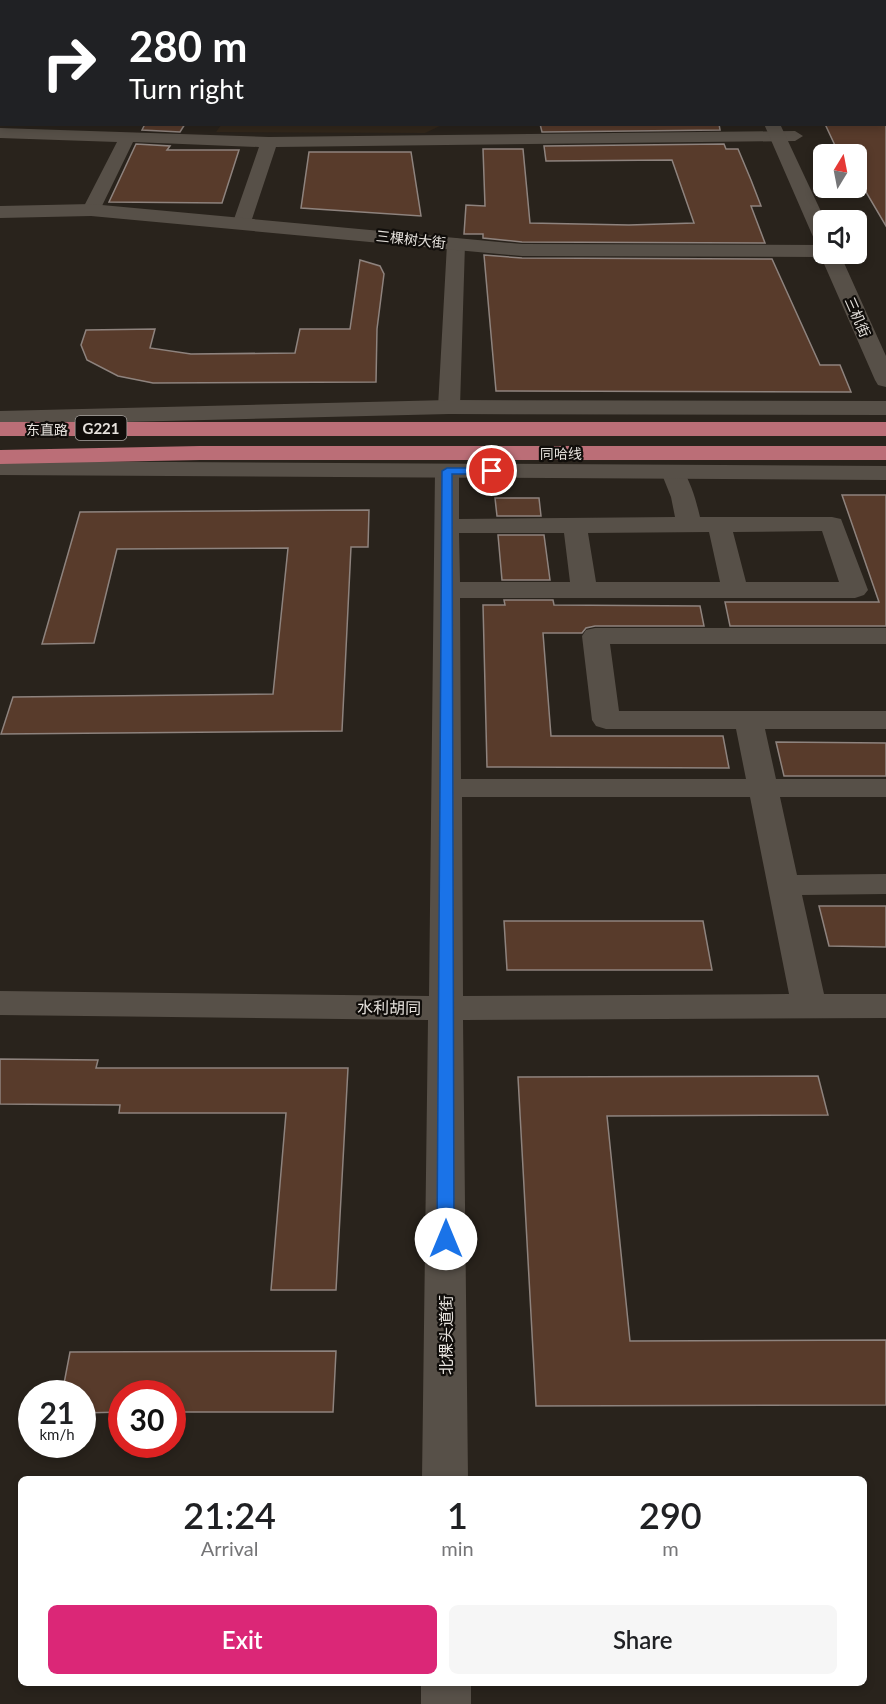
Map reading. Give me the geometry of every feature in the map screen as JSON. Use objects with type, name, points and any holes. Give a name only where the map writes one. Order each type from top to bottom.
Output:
[{"type":"highway","name":"东直路","points":[[0,429],[202,428]]},
{"type":"highway","name":"同哈线","points":[[202,428],[886,429]]},
{"type":"highway","name":"东直路","points":[[4,464],[200,453]]},
{"type":"highway","name":"同哈线","points":[[200,453],[886,453]]},
{"type":"main road","points":[[784,130],[813,174]]},
{"type":"main road","points":[[784,130],[813,210]]},
{"type":"main road","name":"三棵树大街","points":[[0,212],[91,210],[242,222],[522,250],[813,251]]},
{"type":"main road","name":"三机街","points":[[834,264],[886,380]]},
{"type":"main road","points":[[0,418],[449,407],[886,408]]},
{"type":"main road","points":[[0,495],[4,464],[447,471],[886,473]]},
{"type":"street","points":[[199,139],[209,126]]},
{"type":"street","points":[[0,133],[269,142],[784,130]]},
{"type":"street","points":[[91,210],[128,136]]},
{"type":"street","points":[[242,222],[269,142]]},
{"type":"street","points":[[449,407],[456,244]]},
{"type":"street","name":"北棵头道街","points":[[445,1476],[447,471]]},
{"type":"street","points":[[673,472],[683,497],[689,524]]},
{"type":"street","points":[[719,524],[725,636]]},
{"type":"street","points":[[446,526],[832,524],[855,590],[446,590]]},
{"type":"street","points":[[575,525],[584,590]]},
{"type":"street","points":[[886,636],[595,636],[606,720],[886,720]]},
{"type":"street","points":[[749,720],[809,1006]]},
{"type":"street","points":[[446,788],[886,788]]},
{"type":"street","points":[[784,885],[886,884]]},
{"type":"street","name":"水利胡同","points":[[0,1003],[446,1008],[886,1006]]},
{"type":"street","points":[[446,1686],[446,1704]]},
{"type":"shaded area","points":[[220,126],[440,126],[425,133],[216,132]]},
{"type":"building","points":[[144,126],[184,126],[180,132],[142,130]]},
{"type":"building","points":[[540,126],[719,126],[720,130],[542,132]]},
{"type":"building","points":[[826,126],[886,126],[886,226],[867,194],[867,144],[834,144]]},
{"type":"building","points":[[136,144],[170,146],[167,150],[239,150],[222,203],[109,202]]},
{"type":"building","points":[[724,144],[726,149],[738,149],[751,180],[761,206],[751,206],[765,243],[522,242],[483,238],[483,234],[464,234],[466,205],[485,206],[483,149],[523,149],[530,223],[629,225],[694,223],[672,160],[546,161],[544,146]]},
{"type":"building","points":[[309,152],[411,152],[421,216],[301,208]]},
{"type":"building","points":[[484,255],[522,258],[772,259],[820,365],[840,365],[851,392],[496,391]]},
{"type":"building","points":[[360,260],[380,266],[384,274],[377,329],[376,382],[153,383],[118,376],[87,360],[81,345],[86,330],[155,329],[150,348],[191,354],[295,353],[300,329],[350,329]]},
{"type":"building","points":[[842,495],[886,495],[886,626],[730,626],[725,602],[879,602]]},
{"type":"building","points":[[495,498],[539,498],[541,516],[497,516]]},
{"type":"building","points":[[369,510],[368,547],[351,547],[342,731],[1,734],[13,697],[273,694],[288,548],[117,549],[94,643],[42,644],[80,512]]},
{"type":"building","points":[[498,535],[544,535],[550,580],[502,580]]},
{"type":"building","points":[[504,600],[553,600],[554,605],[700,606],[704,626],[595,626],[586,628],[582,633],[543,633],[551,736],[723,736],[729,768],[487,767],[483,605],[505,605]]},
{"type":"building","points":[[776,742],[886,743],[886,776],[784,776]]},
{"type":"building","points":[[819,906],[886,906],[886,947],[829,946]]},
{"type":"building","points":[[504,921],[703,921],[712,970],[507,970]]},
{"type":"building","points":[[0,1059],[98,1060],[96,1068],[348,1068],[336,1290],[271,1290],[286,1113],[119,1113],[120,1105],[0,1104]]},
{"type":"building","points":[[818,1076],[828,1115],[607,1116],[630,1341],[886,1340],[886,1405],[536,1406],[518,1077]]},
{"type":"building","points":[[336,1351],[333,1412],[186,1412],[186,1380],[108,1380],[108,1412],[96,1413],[96,1380],[65,1380],[70,1352]]},
{"type":"route","points":[[446,1239],[447,471],[492,471]]}]
